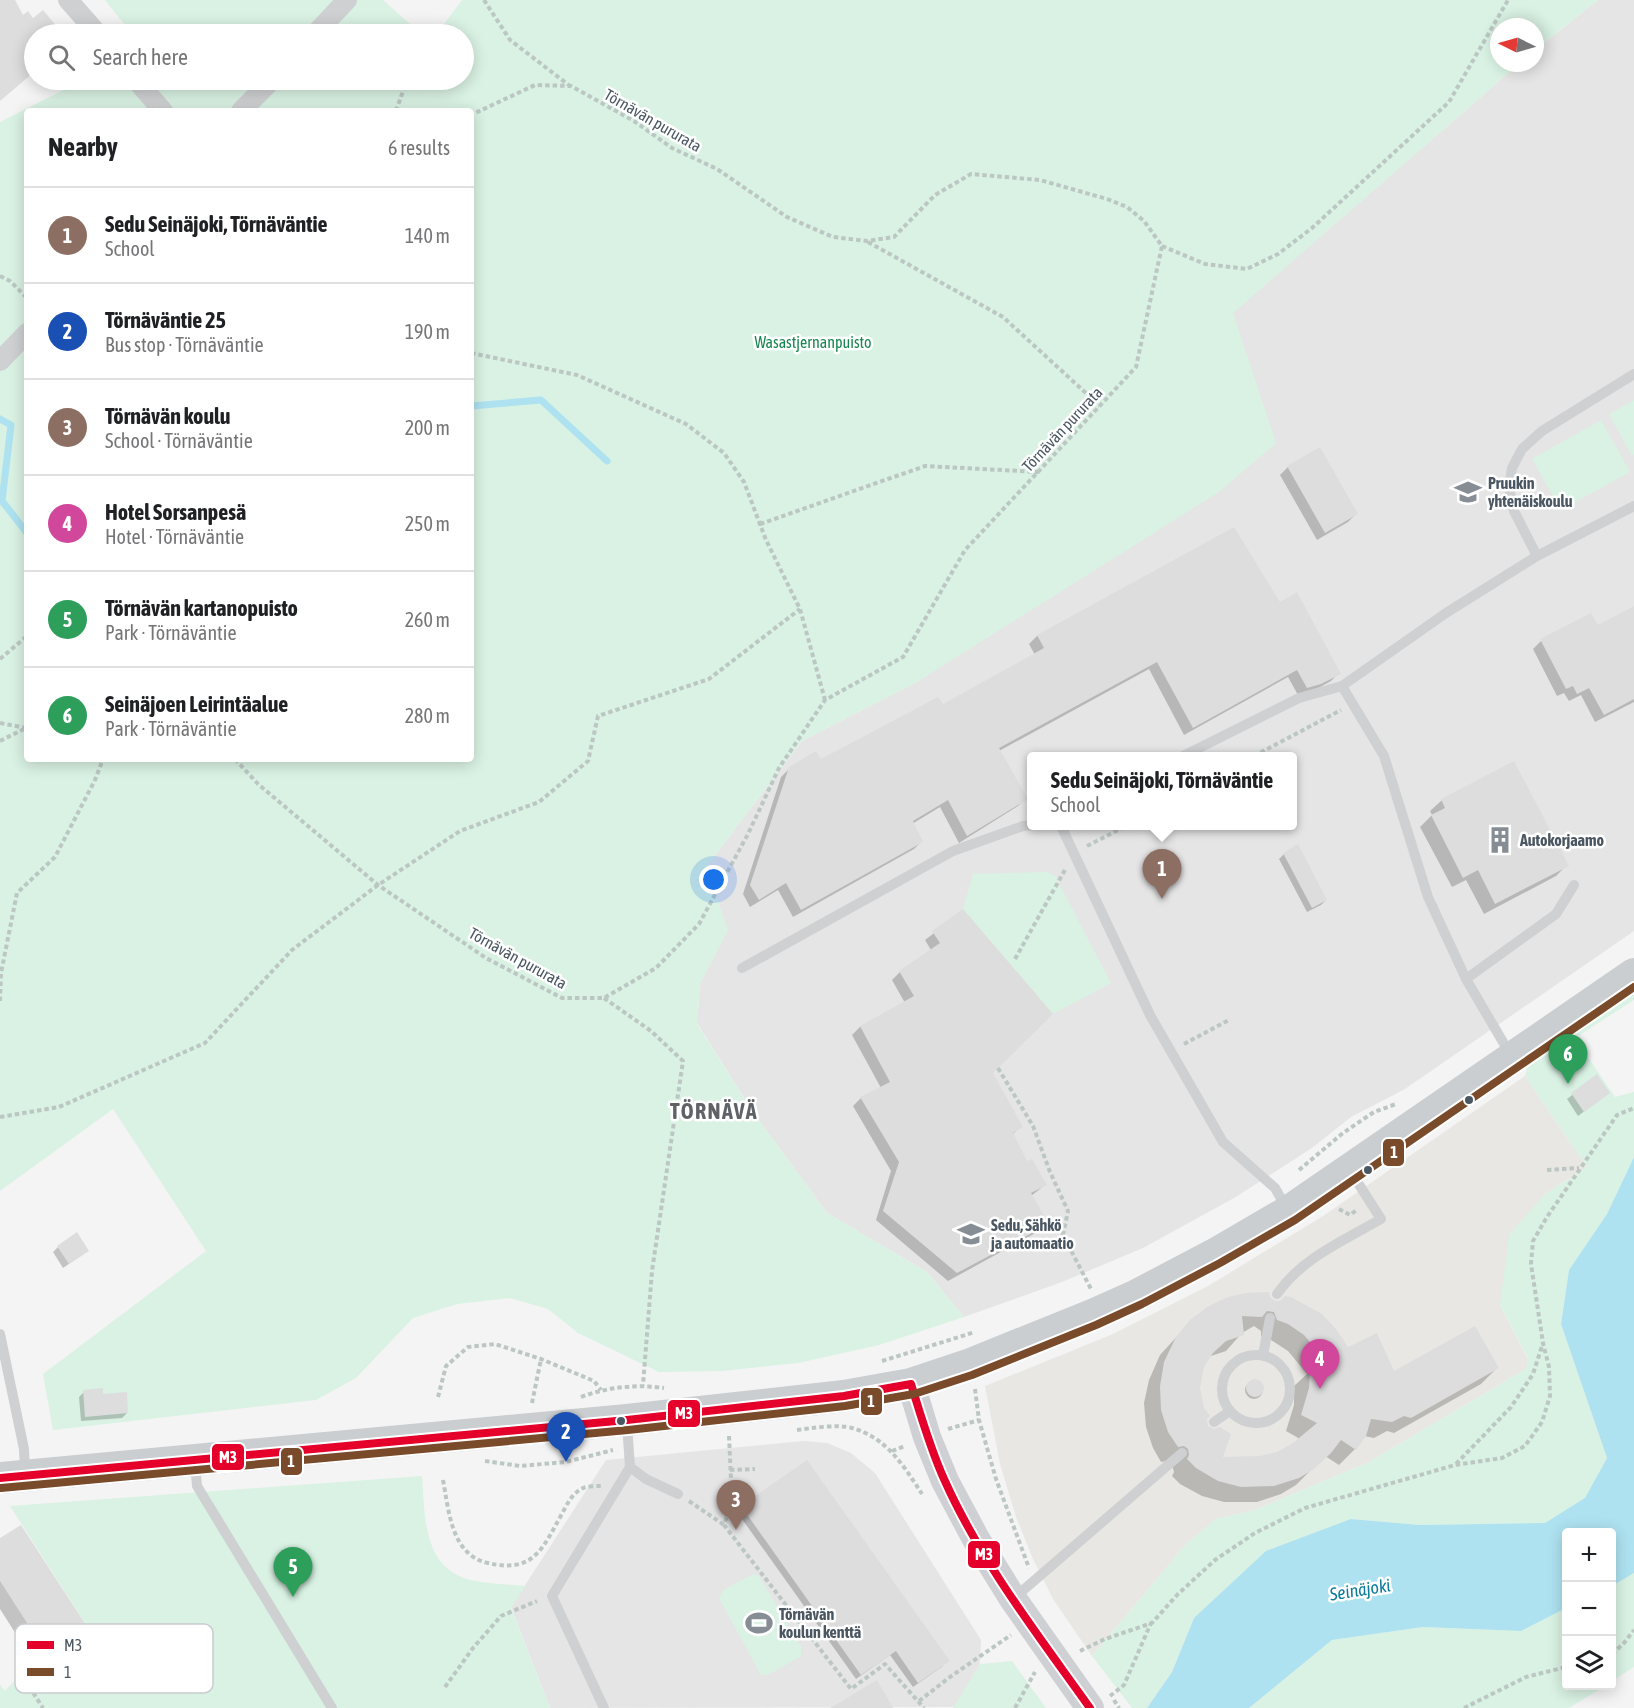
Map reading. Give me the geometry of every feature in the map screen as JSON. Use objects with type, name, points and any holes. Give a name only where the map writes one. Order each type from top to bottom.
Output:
[{"type":"main road","points":[[13,1477],[195,1461],[628,1434],[911,1384],[1033,1340],[1137,1295],[1282,1200],[1349,1169],[1634,974]]},
{"type":"main road","points":[[911,1384],[927,1437],[945,1481],[976,1539],[1018,1602],[1079,1671],[1097,1705]]},
{"type":"street","points":[[68,0],[89,24]]},
{"type":"street","points":[[324,24],[347,0]]},
{"type":"street","points":[[145,90],[160,108]]},
{"type":"street","points":[[244,108],[262,90]]},
{"type":"street","points":[[0,361],[24,336]]},
{"type":"lane","points":[[1537,556],[1514,511],[1509,488],[1512,468],[1522,449],[1542,431],[1634,374]]},
{"type":"lane","points":[[1191,752],[1299,698],[1342,686],[1446,613],[1537,556],[1634,506]]},
{"type":"lane","points":[[1342,686],[1384,756],[1428,897],[1466,979],[1512,1057]]},
{"type":"lane","points":[[742,968],[953,851],[1027,826]]},
{"type":"lane","points":[[1063,830],[1150,1015],[1223,1142],[1282,1200]]},
{"type":"lane","points":[[1466,979],[1557,914],[1574,885]]},
{"type":"lane","points":[[1277,1294],[1289,1277],[1307,1261],[1381,1219],[1349,1169]]},
{"type":"lane","points":[[1263,1355],[1270,1318]]},
{"type":"lane","points":[[0,1334],[24,1449],[13,1477]]},
{"type":"lane","points":[[1249,1355],[1263,1355],[1274,1359],[1283,1367],[1289,1378],[1291,1391],[1288,1403],[1278,1416],[1262,1423],[1250,1423],[1239,1419],[1230,1411],[1224,1401],[1223,1380],[1227,1369],[1238,1359],[1249,1355]]},
{"type":"lane","points":[[1214,1422],[1230,1411]]},
{"type":"lane","points":[[604,1708],[552,1596],[630,1467],[628,1434]]},
{"type":"lane","points":[[1018,1602],[1182,1453]]},
{"type":"lane","points":[[195,1461],[197,1486],[332,1708]]},
{"type":"lane","points":[[630,1467],[646,1479],[678,1494]]},
{"type":"path","points":[[484,0],[510,40],[571,86]]},
{"type":"path","points":[[1162,246],[1205,264],[1247,269],[1278,254],[1312,228],[1449,102],[1508,0]]},
{"type":"path","name":"Törnävän pururata","points":[[238,762],[258,784],[378,885],[486,958],[562,998],[604,998],[656,968],[699,924],[748,834],[779,768],[825,700],[903,657],[965,550],[1136,367],[1162,246],[1144,221],[1128,207],[1040,180],[971,174],[935,195],[894,237],[867,241],[833,237],[787,217],[717,169],[672,148],[634,121],[571,86],[535,85],[474,114]]},
{"type":"path","points":[[397,108],[403,90]]},
{"type":"path","points":[[867,241],[1003,317],[1100,406]]},
{"type":"path","points":[[0,276],[10,281],[24,295]]},
{"type":"path","points":[[474,353],[577,375],[686,424],[724,453],[744,482],[766,540],[800,609],[825,700]]},
{"type":"path","points":[[760,524],[925,466],[1039,472]]},
{"type":"path","points":[[0,1117],[58,1107],[206,1043],[292,950],[378,885],[460,831],[539,802],[588,761],[598,716],[709,679],[800,609]]},
{"type":"path","points":[[0,659],[24,639]]},
{"type":"path","points":[[1262,752],[1353,704]]},
{"type":"path","points":[[0,723],[24,727]]},
{"type":"path","points":[[0,741],[24,729]]},
{"type":"path","points":[[0,1000],[1,973],[17,893],[55,857],[95,780],[102,762]]},
{"type":"path","points":[[1015,959],[1074,853],[1117,830]]},
{"type":"path","points":[[604,998],[651,1031],[682,1061],[652,1271],[643,1385]]},
{"type":"path","points":[[1170,1051],[1229,1020]]},
{"type":"path","points":[[998,1068],[1033,1126],[1068,1211],[1063,1235],[1092,1291],[1082,1295]]},
{"type":"path","points":[[1282,1200],[1319,1155],[1343,1133],[1374,1112],[1402,1101]]},
{"type":"path","points":[[1097,1705],[1124,1685],[1152,1623],[1177,1595],[1215,1560],[1255,1533],[1305,1508],[1455,1465],[1502,1458],[1525,1446],[1542,1422],[1550,1396],[1549,1367],[1531,1264],[1533,1241],[1617,1115],[1634,1108]]},
{"type":"path","points":[[1547,1170],[1580,1168]]},
{"type":"path","points":[[980,1330],[959,1337],[976,1391],[979,1420],[1019,1546],[1018,1602],[1012,1634],[1018,1643]]},
{"type":"path","points":[[1455,1465],[1511,1407],[1533,1374],[1543,1343]]},
{"type":"path","points":[[438,1397],[446,1366],[468,1347],[495,1344],[541,1359],[594,1381],[601,1390]]},
{"type":"path","points":[[532,1407],[541,1359]]},
{"type":"path","points":[[793,1430],[851,1427],[875,1438],[892,1451],[926,1500]]},
{"type":"path","points":[[477,1460],[520,1466],[566,1462],[603,1452],[628,1434]]},
{"type":"path","points":[[721,1437],[739,1435]]},
{"type":"path","points":[[724,1525],[732,1500],[729,1436]]},
{"type":"path","points":[[730,1470],[755,1470]]},
{"type":"path","points":[[443,1480],[451,1524],[462,1547],[480,1561],[502,1566],[525,1563],[542,1549],[571,1497],[584,1487],[621,1481]]},
{"type":"path","points":[[678,1494],[724,1525],[851,1689],[885,1664],[924,1708]]},
{"type":"path","points":[[445,1687],[473,1648],[501,1616],[552,1596]]},
{"type":"path","points":[[1080,1651],[1152,1623]]},
{"type":"path","points":[[1616,1650],[1634,1630]]},
{"type":"path","points":[[919,1701],[1012,1634]]},
{"type":"path","points":[[1073,1642],[1080,1651],[1079,1671]]},
{"type":"path","points":[[1464,1708],[1526,1677],[1562,1668]]},
{"type":"path","points":[[1015,1708],[1036,1669],[1042,1677]]},
{"type":"path","points":[[34,1693],[44,1708]]},
{"type":"shaded area","points":[[1598,0],[1634,0],[1634,931],[1405,1089],[1351,1117],[1312,1148],[1234,1198],[1143,1248],[1062,1282],[964,1317],[927,1272],[827,1213],[755,1115],[697,1023],[700,983],[727,931],[707,866],[802,741],[917,682],[1232,313],[1510,72],[1544,72],[1544,43]]},
{"type":"shaded area","points":[[1525,1076],[1587,1167],[1544,1195],[1500,1305],[1528,1359],[1526,1369],[1367,1463],[1255,1510],[1216,1519],[1187,1543],[1092,1656],[1053,1599],[1016,1517],[1000,1464],[985,1386],[1113,1334],[1208,1286],[1323,1216]]},
{"type":"shaded area","points":[[804,1441],[827,1443],[851,1453],[875,1473],[981,1640],[980,1664],[955,1707],[550,1708],[511,1607],[606,1460]]},
{"type":"green space","name":"Wasastjernanpuisto","points":[[105,0],[383,0],[410,24],[124,24]]},
{"type":"green space","name":"Wasastjernanpuisto","points":[[462,0],[1598,0],[1544,43],[1544,18],[1490,18],[1490,72],[1510,72],[1233,313],[1276,443],[1219,492],[917,682],[802,741],[707,866],[728,931],[700,983],[697,1024],[755,1115],[827,1213],[927,1272],[964,1317],[879,1345],[798,1363],[722,1371],[659,1372],[578,1333],[548,1309],[510,1298],[457,1304],[413,1318],[356,1378],[316,1400],[53,1430],[43,1374],[206,1251],[113,1109],[0,1191],[0,122],[24,110],[24,762],[474,762],[474,108],[28,108],[63,90],[474,90],[474,24],[444,24]]},
{"type":"green space","points":[[1634,400],[1634,454],[1632,456],[1609,414]]},
{"type":"green space","points":[[1601,420],[1630,472],[1561,510],[1532,459]]},
{"type":"green space","points":[[1047,872],[1055,876],[1111,983],[1053,1014],[963,909],[973,874]]},
{"type":"green space","points":[[1634,991],[1634,1000],[1575,1038],[1615,1097],[1634,1092],[1634,1157],[1607,1214],[1569,1270],[1561,1324],[1607,1458],[1585,1499],[1545,1523],[1420,1525],[1351,1519],[1194,1618],[1172,1672],[1147,1708],[1132,1708],[1092,1656],[1187,1543],[1216,1519],[1255,1510],[1367,1463],[1526,1369],[1528,1358],[1500,1305],[1509,1235],[1544,1195],[1587,1167],[1525,1076],[1529,1060]]},
{"type":"green space","points":[[422,1476],[429,1538],[443,1564],[454,1573],[470,1580],[525,1586],[511,1608],[550,1708],[0,1708],[0,1685],[5,1691],[15,1680],[15,1693],[213,1693],[213,1624],[85,1624],[10,1506]]},
{"type":"green space","points":[[1634,1573],[1634,1667],[1616,1678],[1616,1636],[1616,1584]]},
{"type":"green space","name":"Törnävän koulun kenttä","points":[[753,1574],[759,1576],[801,1647],[801,1656],[768,1675],[761,1675],[719,1598],[723,1590]]},
{"type":"green space","points":[[1562,1610],[1562,1690],[1598,1690],[1569,1708],[1249,1708],[1332,1640],[1423,1627],[1521,1631]]},
{"type":"green space","points":[[1012,1661],[1046,1708],[953,1708],[980,1664]]},
{"type":"water","name":"Seinäjoki","points":[[1634,1157],[1634,1573],[1616,1584],[1616,1528],[1562,1528],[1562,1610],[1521,1631],[1423,1627],[1332,1640],[1249,1708],[1147,1708],[1172,1672],[1194,1618],[1266,1551],[1351,1519],[1420,1525],[1545,1523],[1585,1498],[1607,1458],[1561,1324],[1569,1270],[1607,1214]]},
{"type":"building","points":[[0,0],[15,0],[23,15],[28,11],[33,18],[43,10],[55,24],[24,24],[24,81],[0,101]]},
{"type":"building","points":[[1320,447],[1358,514],[1325,533],[1287,466]]},
{"type":"building","points":[[1234,527],[1280,602],[1297,592],[1341,674],[1307,688],[1297,670],[1193,728],[1157,662],[999,748],[1027,800],[967,836],[948,800],[913,821],[923,842],[801,910],[786,883],[759,900],[750,885],[789,767],[816,751],[821,759],[938,697],[943,704],[1044,648],[1037,635]]},
{"type":"building","points":[[1634,606],[1634,699],[1604,715],[1589,688],[1577,694],[1573,686],[1566,689],[1540,639],[1591,613],[1598,625]]},
{"type":"building","name":"Autokorjaamo","points":[[1514,761],[1569,866],[1495,904],[1478,870],[1463,878],[1431,815],[1445,808],[1441,799]]},
{"type":"building","points":[[1298,844],[1327,900],[1312,908],[1283,853]]},
{"type":"building","points":[[963,909],[1053,1014],[993,1073],[1023,1127],[1013,1133],[1027,1161],[1032,1159],[1047,1185],[1031,1193],[1049,1224],[957,1273],[883,1211],[899,1162],[860,1097],[890,1082],[860,1026],[914,996],[899,971],[940,943],[932,931]]},
{"type":"building","points":[[1597,1074],[1610,1093],[1584,1112],[1571,1093]]},
{"type":"building","points":[[77,1232],[89,1251],[69,1264],[57,1246]]},
{"type":"building","points":[[1269,1292],[1270,1297],[1275,1301],[1280,1301],[1285,1296],[1291,1297],[1322,1314],[1348,1347],[1377,1333],[1394,1371],[1475,1326],[1499,1368],[1411,1418],[1404,1416],[1392,1422],[1371,1419],[1366,1436],[1356,1450],[1341,1440],[1314,1469],[1299,1478],[1274,1486],[1241,1487],[1218,1481],[1196,1468],[1187,1459],[1188,1449],[1184,1446],[1178,1447],[1168,1432],[1161,1410],[1160,1386],[1164,1362],[1176,1337],[1190,1320],[1207,1307],[1228,1297]],"holes":[[[1267,1311],[1274,1312],[1277,1320],[1288,1324],[1304,1335],[1326,1361],[1310,1368],[1309,1388],[1301,1415],[1317,1423],[1293,1443],[1277,1452],[1260,1456],[1223,1457],[1231,1434],[1220,1427],[1214,1429],[1208,1426],[1207,1419],[1210,1416],[1204,1408],[1200,1388],[1204,1367],[1213,1353],[1226,1341],[1244,1335],[1242,1316],[1262,1317]]]},
{"type":"building","points":[[1251,1379],[1259,1379],[1264,1384],[1262,1395],[1251,1397],[1246,1392],[1246,1384]]},
{"type":"building","points":[[103,1388],[103,1394],[127,1392],[128,1413],[85,1417],[83,1390]]},
{"type":"building","points":[[807,1460],[950,1661],[918,1683],[896,1651],[861,1675],[741,1506]]},
{"type":"building","points":[[21,1525],[85,1624],[28,1624],[0,1581],[0,1538]]},
{"type":"building","points":[[877,1680],[893,1708],[830,1708]]},
{"type":"waterway","points":[[474,406],[541,400],[607,461]]},
{"type":"waterway","points":[[0,419],[11,425],[2,501],[24,529]]},
{"type":"transit line","name":"1","points":[[1,1488],[628,1430],[845,1406],[914,1394],[972,1375],[1096,1325],[1220,1263],[1295,1220],[1634,987]]},
{"type":"transit line","name":"M3","points":[[911,1384],[939,1467],[975,1540],[1011,1597],[1090,1708]]},
{"type":"transit line","name":"M3","points":[[0,1478],[627,1420],[844,1396],[911,1384]]},
{"type":"place","name":"Pruukin yhtenäiskoulu","points":[[1468,492]]},
{"type":"place","name":"Autokorjaamo","points":[[1500,840]]},
{"type":"place","name":"Sedu Seinäjoki, Törnäväntie","points":[[1162,899]]},
{"type":"place","name":"Seinäjoen Leirintäalue","points":[[1568,1084]]},
{"type":"place","name":"Sedu, Sähkö ja automaatio","points":[[971,1234]]},
{"type":"place","name":"Hotel Sorsanpesä","points":[[1320,1389]]},
{"type":"place","name":"Törnäväntie 25","points":[[566,1462]]},
{"type":"place","name":"Törnävän koulu","points":[[736,1530]]},
{"type":"place","name":"Törnävän kartanopuisto","points":[[293,1597]]},
{"type":"place","name":"Törnävän koulun kenttä","points":[[759,1623]]},
{"type":"district","name":"TÖRNÄVÄ","points":[[714,1111]]}]
